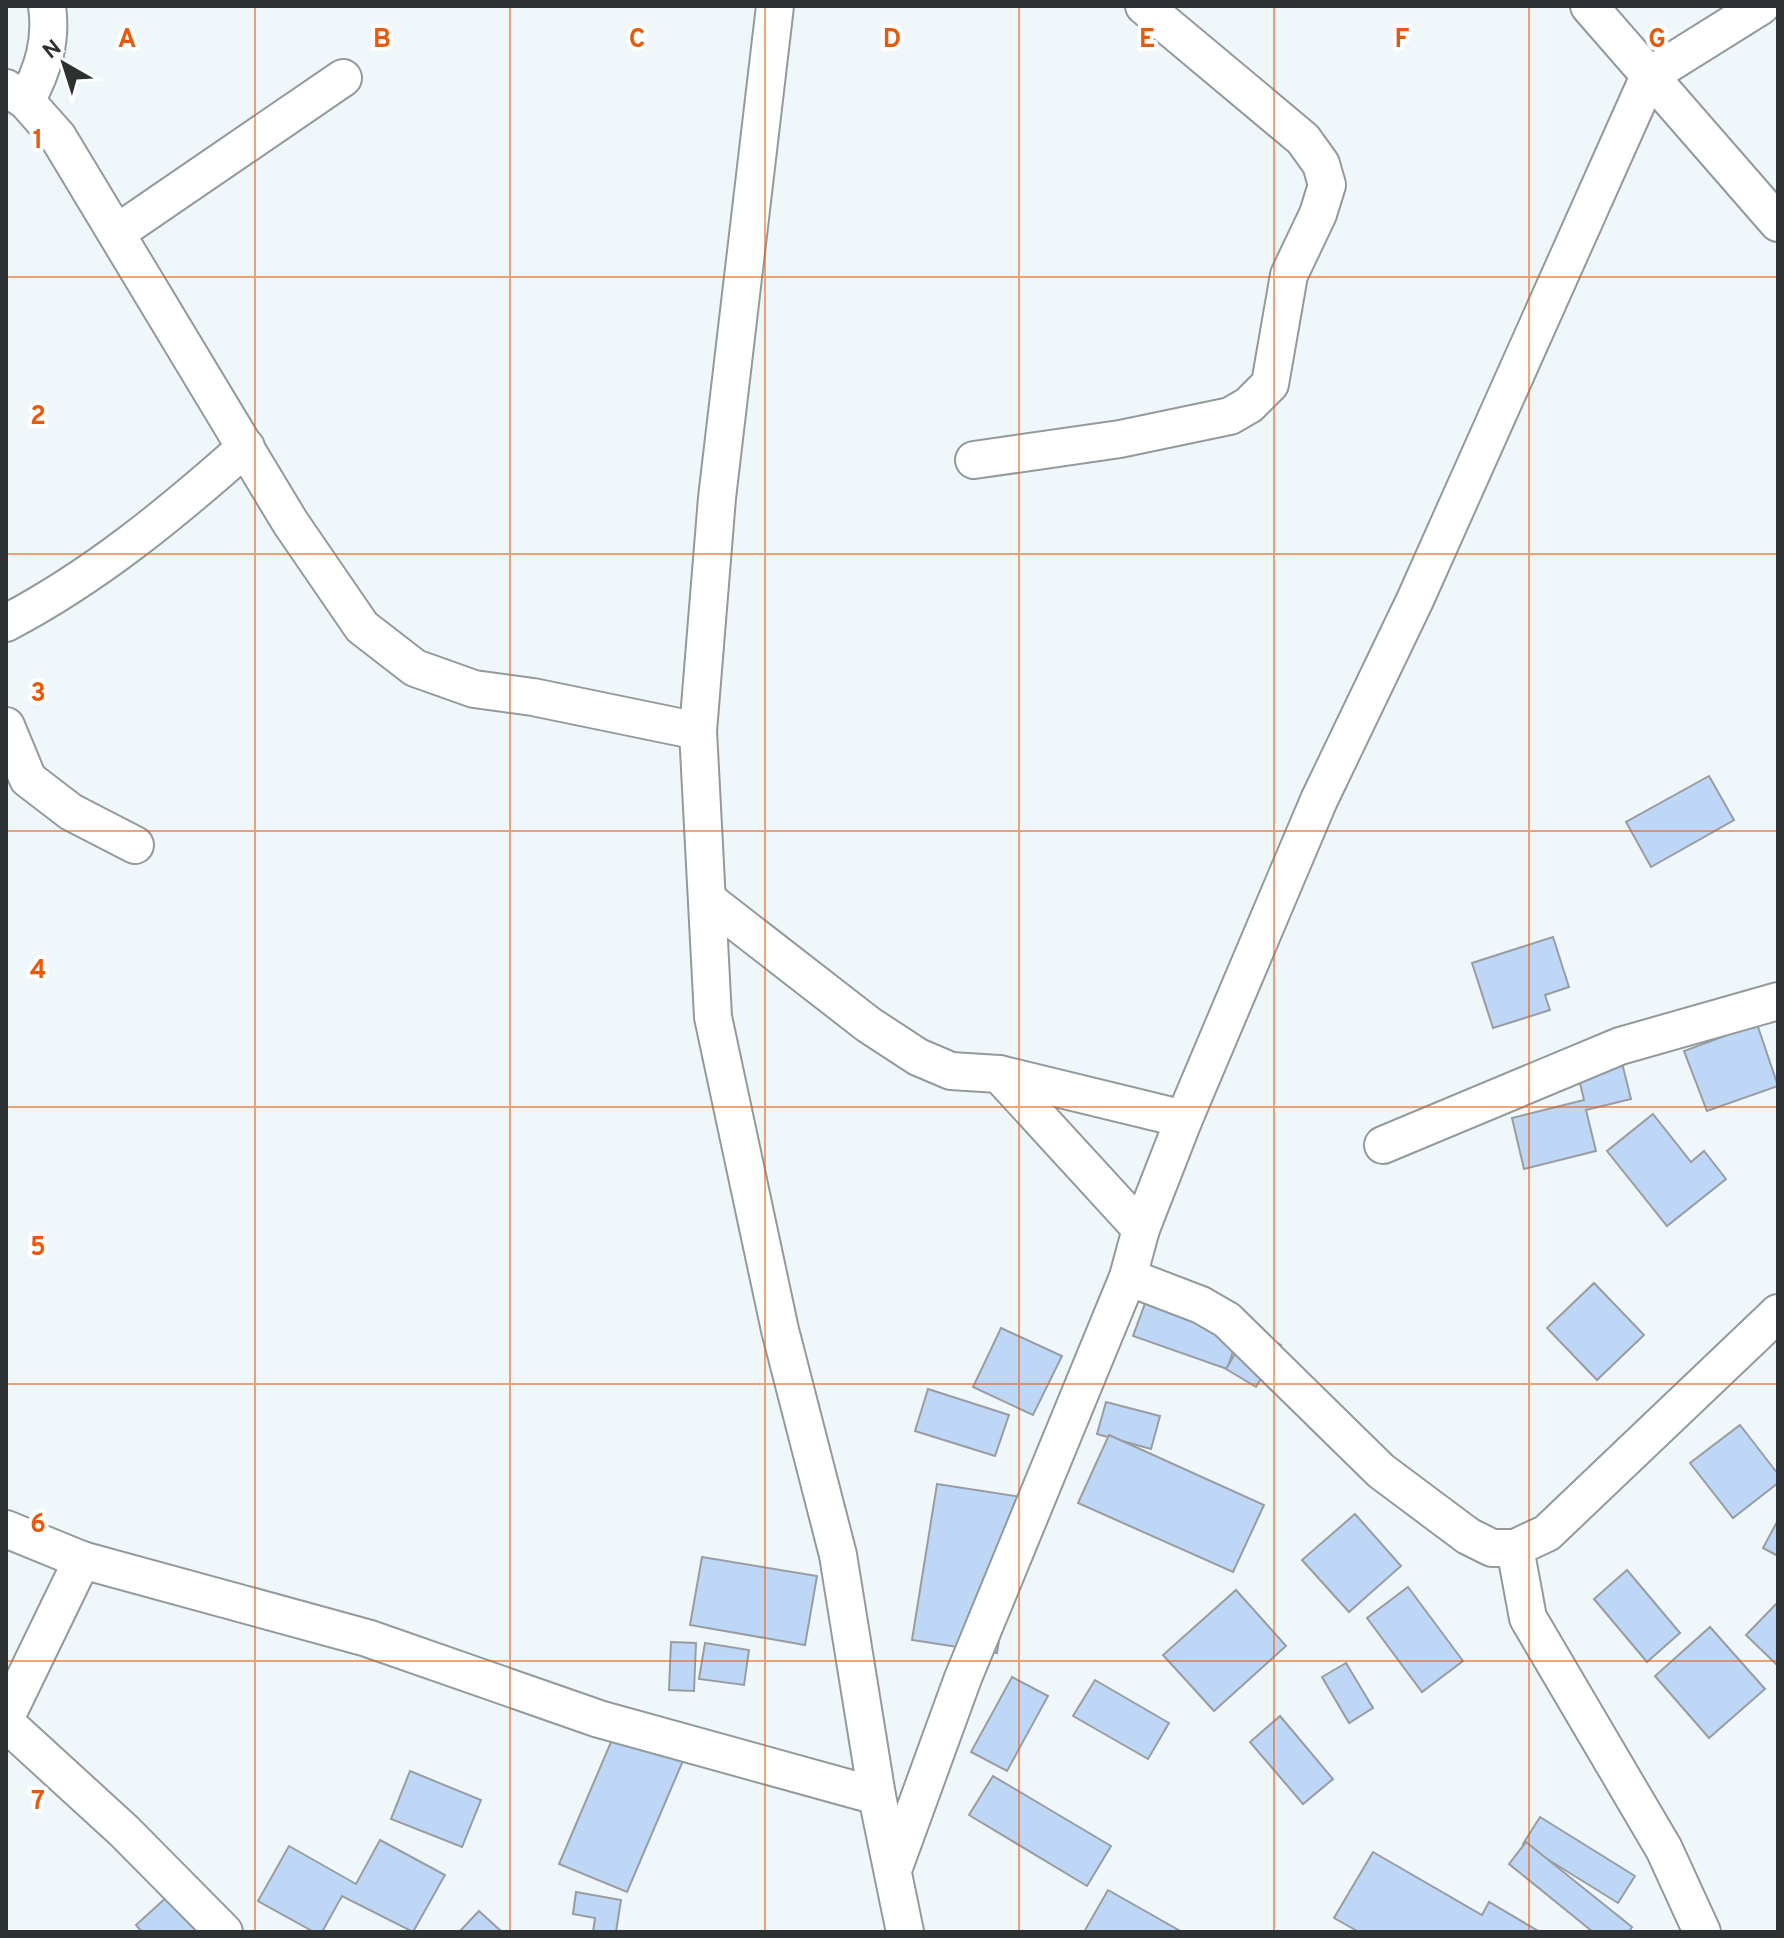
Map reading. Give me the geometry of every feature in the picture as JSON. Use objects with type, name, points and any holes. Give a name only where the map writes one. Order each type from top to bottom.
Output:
[{"type":"street","points":[[47,6],[49,24],[43,70],[16,94],[58,137],[290,522],[362,627],[415,668],[474,689],[533,697],[698,731]]},
{"type":"street","points":[[775,6],[717,498],[698,731],[713,1017],[780,1330],[838,1555],[877,1796],[905,1932]]},
{"type":"street","points":[[974,460],[1120,439],[1230,416],[1249,405],[1270,384],[1289,275],[1318,214],[1327,185],[1321,164],[1303,139],[1144,6]]},
{"type":"street","points":[[1589,6],[1778,223]]},
{"type":"street","points":[[893,1870],[963,1678],[1128,1277],[1141,1229],[1184,1119],[1319,800],[1415,600],[1649,76],[1761,6]]},
{"type":"street","points":[[118,232],[343,78]]},
{"type":"street","points":[[6,623],[56,597],[175,510],[246,447]]},
{"type":"street","points":[[6,726],[28,779],[71,812],[135,845]]},
{"type":"street","points":[[708,900],[869,1025],[918,1057],[951,1071],[999,1074],[1184,1119]]},
{"type":"street","points":[[1383,1145],[1620,1046],[1778,1001]]},
{"type":"street","points":[[999,1074],[1141,1229]]},
{"type":"street","points":[[1128,1277],[1201,1305],[1227,1320],[1393,1480],[1468,1536],[1492,1548],[1515,1548],[1547,1533],[1778,1313]]},
{"type":"street","points":[[6,1529],[82,1560],[367,1638],[599,1719],[877,1796]]},
{"type":"street","points":[[1515,1548],[1528,1618],[1664,1849],[1702,1932]]},
{"type":"street","points":[[82,1560],[10,1704],[124,1831],[224,1932]]},
{"type":"building","points":[[1709,776],[1734,820],[1651,867],[1626,822]]},
{"type":"building","points":[[1553,937],[1569,987],[1545,995],[1550,1010],[1493,1028],[1472,963]]},
{"type":"building","points":[[1757,1024],[1778,1086],[1707,1111],[1684,1051]]},
{"type":"building","points":[[1620,1055],[1631,1099],[1586,1110],[1596,1151],[1524,1169],[1512,1118],[1584,1100],[1576,1066]]},
{"type":"building","points":[[1653,1114],[1691,1162],[1704,1151],[1726,1179],[1667,1226],[1607,1151]]},
{"type":"building","points":[[1153,1282],[1246,1314],[1227,1369],[1133,1336]]},
{"type":"building","points":[[1594,1283],[1644,1335],[1597,1380],[1547,1328]]},
{"type":"building","points":[[1251,1327],[1281,1345],[1256,1387],[1226,1369]]},
{"type":"building","points":[[1001,1328],[1062,1356],[1033,1415],[973,1387]]},
{"type":"building","points":[[928,1389],[1009,1415],[995,1456],[915,1431]]},
{"type":"building","points":[[1106,1402],[1160,1416],[1151,1449],[1097,1434]]},
{"type":"building","points":[[1740,1425],[1778,1474],[1778,1483],[1733,1518],[1690,1463]]},
{"type":"building","points":[[1109,1435],[1264,1505],[1233,1572],[1078,1503]]},
{"type":"building","points":[[937,1484],[1022,1497],[997,1653],[912,1640]]},
{"type":"building","points":[[1355,1514],[1401,1566],[1349,1612],[1302,1560]]},
{"type":"building","points":[[1778,1520],[1778,1556],[1763,1548]]},
{"type":"building","points":[[702,1557],[817,1576],[805,1645],[690,1625]]},
{"type":"building","points":[[1627,1570],[1680,1633],[1647,1662],[1594,1599]]},
{"type":"building","points":[[1408,1587],[1463,1661],[1422,1692],[1367,1618]]},
{"type":"building","points":[[1236,1590],[1286,1646],[1214,1711],[1163,1655]]},
{"type":"building","points":[[1778,1602],[1778,1662],[1776,1664],[1746,1635]]},
{"type":"building","points":[[1710,1627],[1765,1689],[1709,1738],[1655,1676]]},
{"type":"building","points":[[671,1642],[696,1643],[694,1691],[669,1690]]},
{"type":"building","points":[[705,1643],[749,1650],[744,1685],[699,1679]]},
{"type":"building","points":[[1346,1663],[1373,1708],[1349,1723],[1322,1677]]},
{"type":"building","points":[[1012,1677],[1048,1696],[1007,1771],[971,1752]]},
{"type":"building","points":[[1095,1680],[1169,1723],[1148,1759],[1073,1716]]},
{"type":"building","points":[[1280,1716],[1333,1779],[1303,1804],[1250,1742]]},
{"type":"building","points":[[617,1728],[685,1756],[627,1892],[559,1864]]},
{"type":"building","points":[[410,1771],[481,1800],[462,1847],[391,1819]]},
{"type":"building","points":[[993,1776],[1111,1846],[1087,1886],[969,1815]]},
{"type":"building","points":[[1540,1817],[1635,1876],[1618,1903],[1523,1844]]},
{"type":"building","points":[[380,1840],[445,1875],[413,1932],[342,1896],[322,1932],[314,1932],[258,1901],[289,1846],[356,1884]]},
{"type":"building","points":[[1526,1842],[1632,1927],[1629,1932],[1593,1932],[1509,1864]]},
{"type":"building","points":[[1373,1852],[1482,1915],[1489,1902],[1540,1932],[1359,1932],[1334,1918]]},
{"type":"building","points":[[190,1876],[241,1932],[142,1932],[136,1925]]},
{"type":"building","points":[[1108,1890],[1182,1932],[1084,1932]]},
{"type":"building","points":[[576,1892],[621,1900],[616,1932],[593,1932],[595,1918],[573,1914]]},
{"type":"building","points":[[479,1911],[502,1932],[459,1932]]}]
